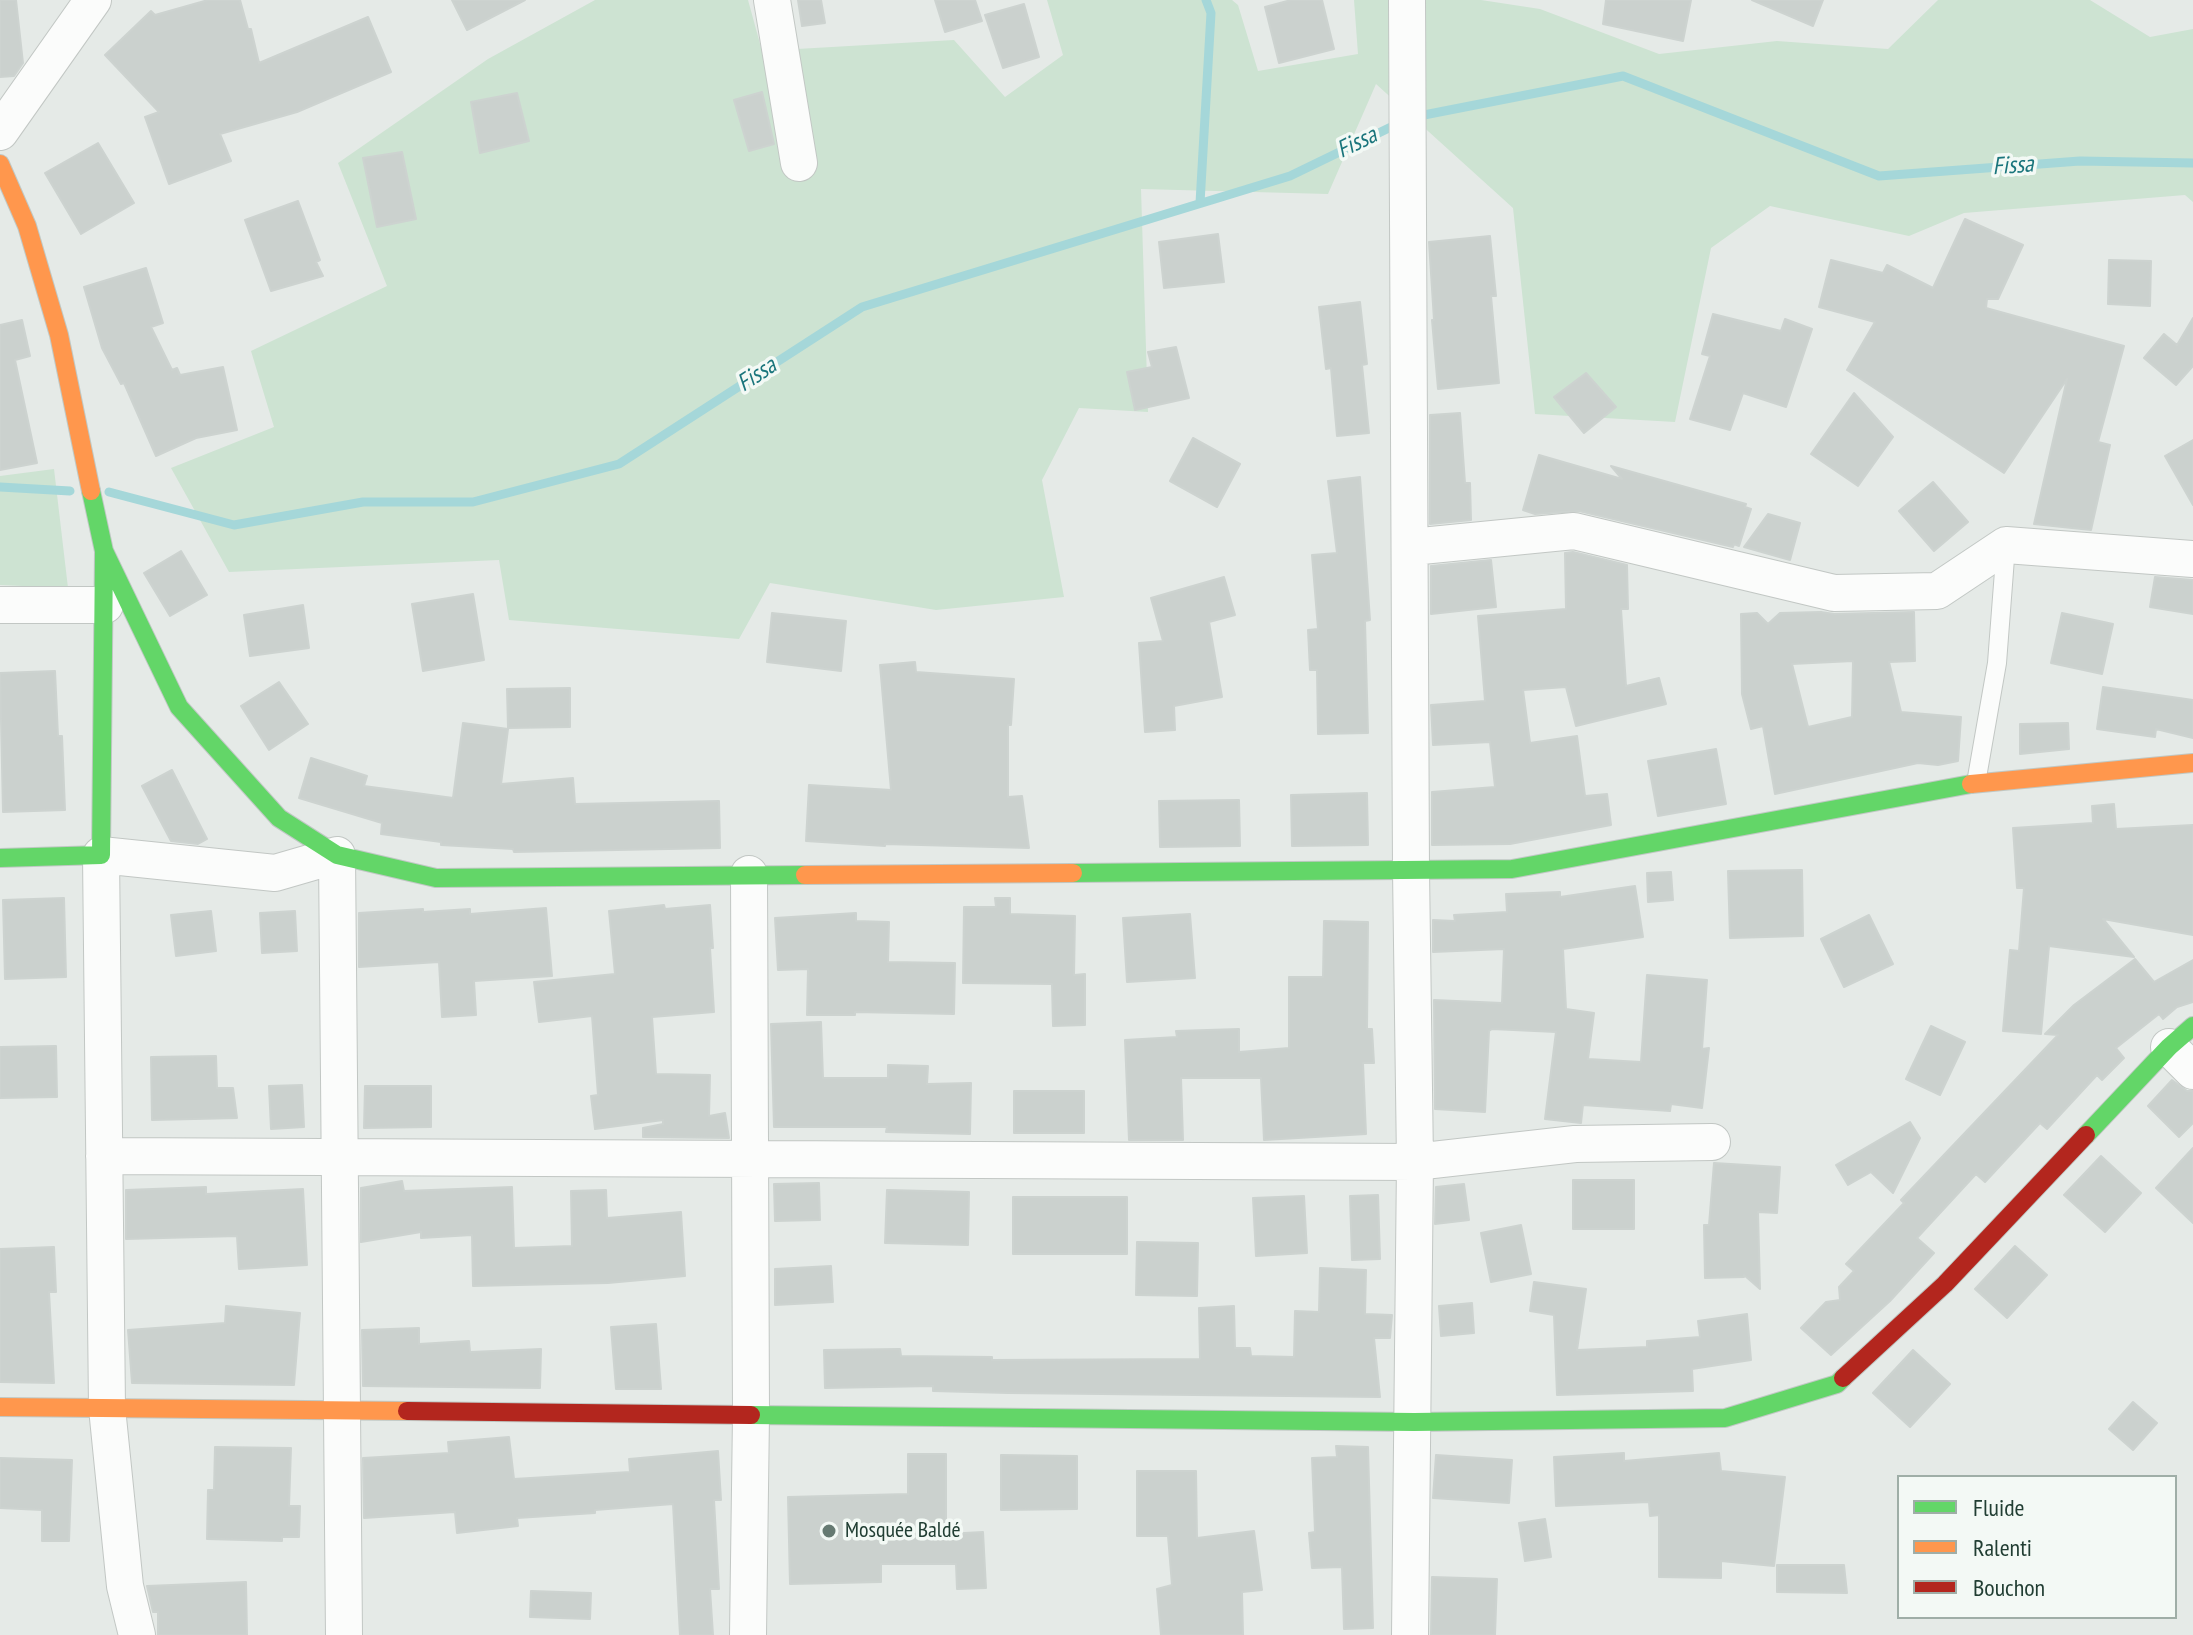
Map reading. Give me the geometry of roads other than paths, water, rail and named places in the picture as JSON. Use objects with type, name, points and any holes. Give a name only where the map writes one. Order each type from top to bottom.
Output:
[{"type":"street","points":[[0,132],[93,0]]},
{"type":"street","points":[[772,0],[799,163]]},
{"type":"street","points":[[1407,0],[1415,1162],[1410,1635]]},
{"type":"street","points":[[0,164],[27,226],[59,335],[104,551],[101,855],[107,1408],[125,1586],[137,1635]]},
{"type":"street","points":[[1411,547],[1574,531],[1834,593],[1937,591],[2006,545],[2193,559]]},
{"type":"street","points":[[104,551],[179,707],[279,818],[337,855],[436,878],[1512,869],[1976,783],[2193,763]]},
{"type":"street","points":[[0,605],[105,605]]},
{"type":"street","points":[[0,858],[101,855],[275,873],[337,855]]},
{"type":"street","points":[[337,855],[344,1635]]},
{"type":"street","points":[[748,1635],[751,1415],[749,874]]},
{"type":"street","points":[[0,1407],[1414,1422],[1725,1418],[1837,1384],[1945,1284],[2185,1048]]},
{"type":"street","points":[[104,1156],[1415,1162],[1575,1144],[1712,1142]]},
{"type":"lane","points":[[1976,783],[1997,663],[2006,545]]},
{"type":"waterway","points":[[1200,203],[1211,13],[1206,0]]},
{"type":"waterway","name":"Fissa","points":[[1424,115],[1623,76],[1879,176],[2080,161],[2193,163]]},
{"type":"waterway","name":"Fissa","points":[[109,492],[234,525],[363,502],[473,502],[619,464],[862,307],[1290,176],[1391,127]]},
{"type":"waterway","name":"Fissa","points":[[0,487],[70,491]]},
{"type":"place","name":"Mosquée Baldé","points":[[829,1531]]}]
